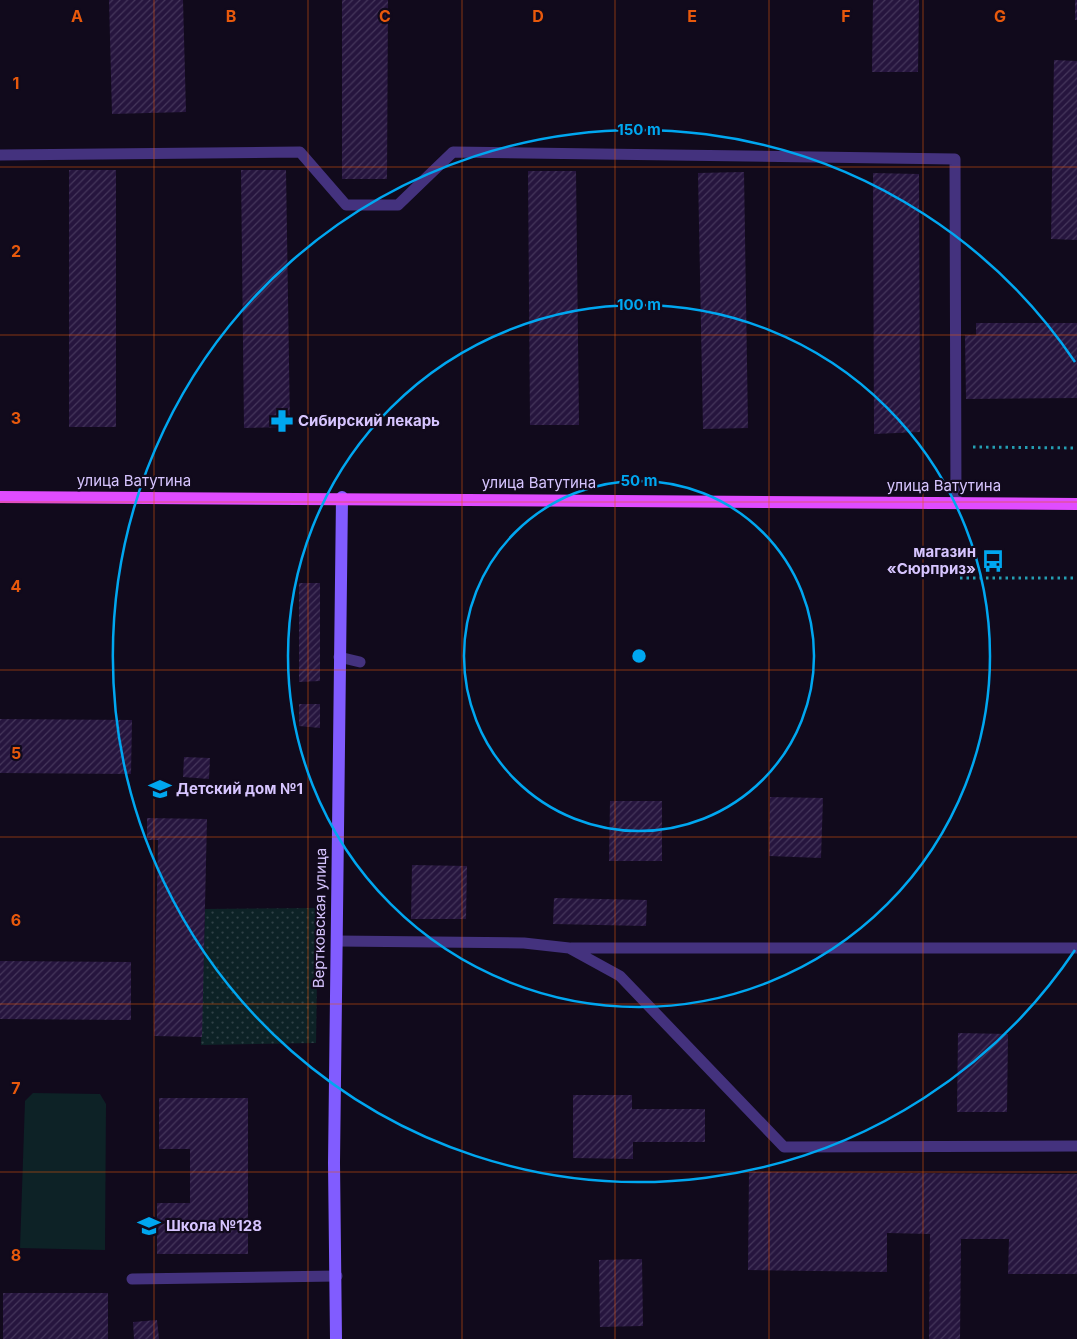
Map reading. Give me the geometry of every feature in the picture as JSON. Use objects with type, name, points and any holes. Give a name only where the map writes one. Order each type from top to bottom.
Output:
[{"type":"main road","name":"улица Ватутина","points":[[0,497],[1077,504]]},
{"type":"street","name":"Вертковская улица","points":[[336,1339],[337,1276],[334,1163],[342,498]]},
{"type":"lane","points":[[0,155],[300,152],[346,205],[398,205],[453,152],[956,159],[956,502]]},
{"type":"lane","points":[[339,657],[360,662]]},
{"type":"lane","points":[[337,941],[524,943],[569,948],[1077,948]]},
{"type":"lane","points":[[569,948],[620,976],[784,1146],[1077,1146]]},
{"type":"lane","points":[[132,1279],[337,1276]]},
{"type":"path","points":[[964,447],[1077,448]]},
{"type":"path","points":[[960,578],[1077,578]]},
{"type":"green space","points":[[318,908],[316,1043],[201,1045],[205,909]]},
{"type":"green space","points":[[33,1093],[100,1094],[106,1104],[105,1250],[20,1248],[25,1101]]},
{"type":"building","points":[[109,0],[183,0],[186,112],[112,114]]},
{"type":"building","points":[[342,0],[388,0],[387,179],[342,179]]},
{"type":"building","points":[[873,0],[919,0],[918,72],[872,72]]},
{"type":"building","points":[[1075,0],[1077,0],[1077,20],[1075,20]]},
{"type":"building","points":[[1054,60],[1077,61],[1077,240],[1051,239]]},
{"type":"building","points":[[69,170],[116,170],[116,427],[69,427]]},
{"type":"building","points":[[241,170],[286,170],[290,427],[244,428]]},
{"type":"building","points":[[528,171],[576,171],[579,425],[530,425]]},
{"type":"building","points":[[744,172],[748,428],[703,429],[698,173]]},
{"type":"building","points":[[873,173],[919,174],[920,432],[874,434]]},
{"type":"building","points":[[976,323],[1077,323],[1077,398],[966,399],[965,335],[976,335]]},
{"type":"building","points":[[299,583],[320,583],[320,681],[299,682]]},
{"type":"building","points":[[299,704],[320,704],[320,728],[299,726]]},
{"type":"building","points":[[0,719],[132,720],[131,774],[0,773]]},
{"type":"building","points":[[184,757],[210,758],[209,779],[183,777]]},
{"type":"building","points":[[770,797],[823,798],[821,858],[769,856]]},
{"type":"building","points":[[610,801],[662,801],[662,861],[609,861]]},
{"type":"building","points":[[147,818],[207,819],[202,1037],[154,1036],[158,840],[147,840]]},
{"type":"building","points":[[412,865],[467,866],[466,919],[411,919]]},
{"type":"building","points":[[554,898],[647,900],[646,926],[553,924]]},
{"type":"building","points":[[0,961],[131,962],[131,1020],[0,1019]]},
{"type":"building","points":[[958,1033],[1008,1034],[1007,1112],[957,1112]]},
{"type":"building","points":[[573,1095],[632,1095],[632,1109],[705,1109],[705,1142],[633,1142],[633,1159],[573,1158]]},
{"type":"building","points":[[159,1098],[248,1098],[248,1254],[157,1254],[157,1203],[190,1203],[190,1149],[159,1149]]},
{"type":"building","points":[[749,1172],[1077,1174],[1077,1274],[1008,1274],[1009,1239],[961,1239],[960,1339],[929,1339],[930,1234],[887,1233],[887,1272],[748,1270]]},
{"type":"building","points":[[642,1259],[643,1326],[600,1327],[599,1260]]},
{"type":"building","points":[[3,1293],[108,1293],[108,1339],[3,1339]]},
{"type":"building","points":[[157,1320],[159,1339],[134,1339],[133,1322]]},
{"type":"place","name":"Сибирский лекарь","points":[[282,421]]},
{"type":"place","name":"магазин «Сюрприз»","points":[[993,561]]},
{"type":"place","name":"Детский дом №1","points":[[160,789]]},
{"type":"place","name":"Школа №128","points":[[149,1226]]}]
